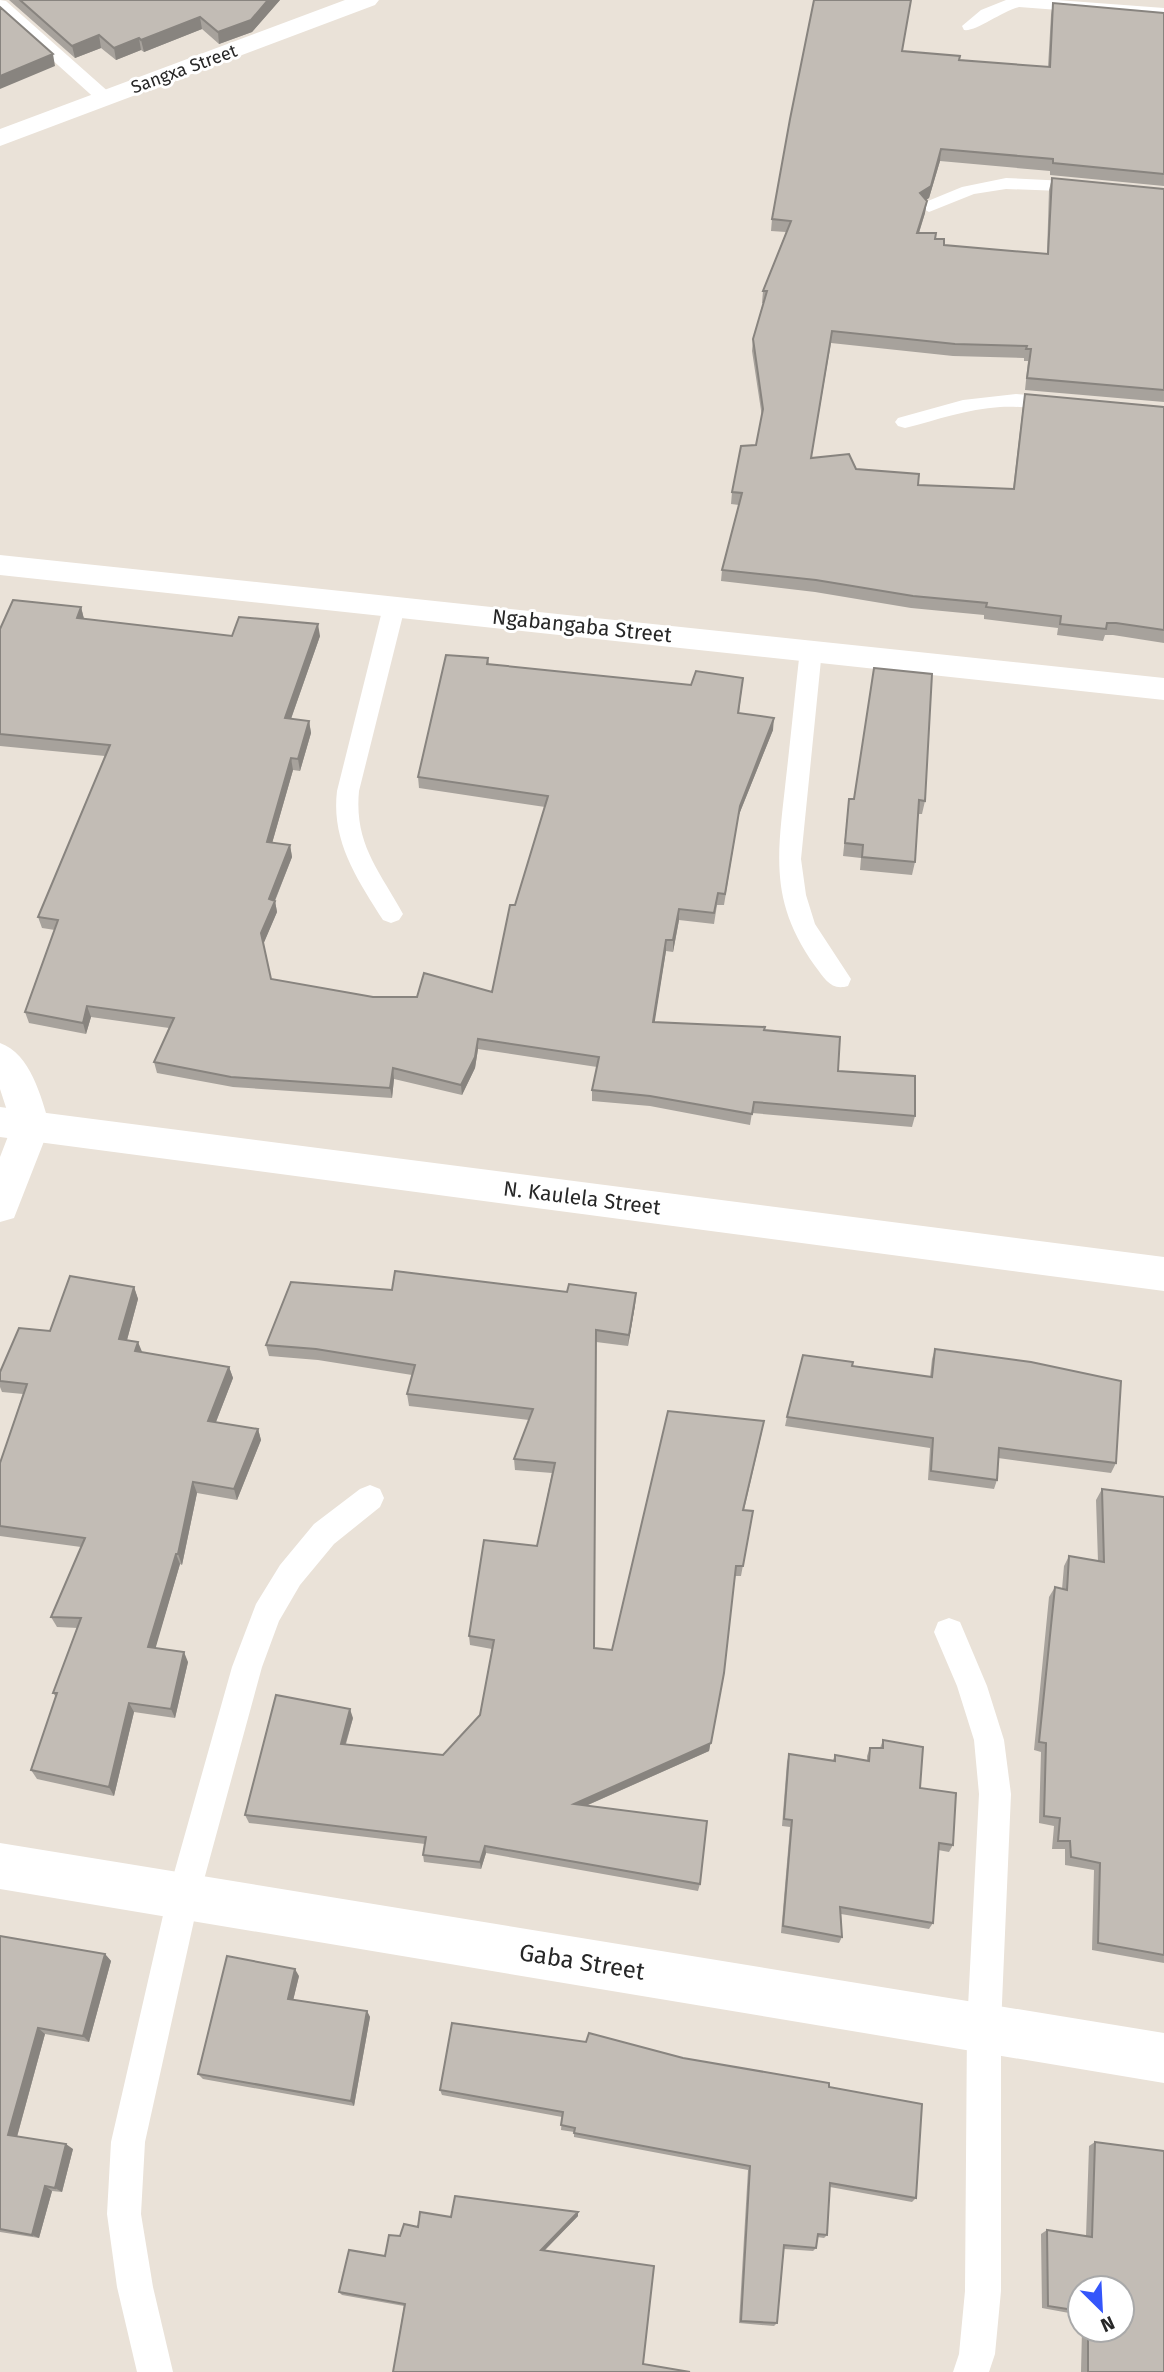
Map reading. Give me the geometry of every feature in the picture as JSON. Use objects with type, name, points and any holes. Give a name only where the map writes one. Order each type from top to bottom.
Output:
[{"type":"street","name":"Sangxa Street","points":[[0,138],[358,1]]},
{"type":"street","name":"Ngabangaba Street","points":[[0,565],[811,649],[1164,689]]},
{"type":"street","points":[[0,1058],[20,1089],[0,1206]]},
{"type":"street","name":"N. Kaulela Street","points":[[15,1124],[1164,1274]]},
{"type":"street","name":"Gaba Street","points":[[0,1866],[183,1899],[984,2026],[1164,2058]]},
{"type":"lane","points":[[970,26],[999,6],[1019,2],[1164,13]]},
{"type":"lane","points":[[0,4],[105,98]]},
{"type":"lane","points":[[929,207],[973,187],[1002,182],[1099,188]]},
{"type":"lane","points":[[905,422],[962,404],[987,400],[1072,403]]},
{"type":"lane","points":[[391,914],[367,876],[346,822],[348,791],[394,607]]},
{"type":"lane","points":[[811,649],[789,859],[791,886],[794,907],[803,927],[815,949],[839,979]]},
{"type":"lane","points":[[155,2372],[135,2287],[124,2214],[128,2142],[183,1899],[247,1667],[267,1614],[290,1575],[324,1534],[370,1498]]},
{"type":"lane","points":[[949,1632],[972,1686],[989,1740],[995,1794],[984,2026],[983,2291],[976,2354],[971,2372]]},
{"type":"building","points":[[20,0],[268,0],[251,20],[218,32],[200,17],[114,48],[99,35],[72,46]]},
{"type":"building","points":[[814,0],[911,0],[902,51],[960,56],[959,60],[1050,67],[1053,3],[1164,13],[1164,174],[1053,163],[1053,159],[941,149],[931,186],[920,193],[927,201],[917,233],[936,233],[935,239],[944,239],[944,245],[1048,254],[1052,178],[1164,189],[1164,390],[1027,378],[1031,349],[1026,349],[1027,346],[955,344],[832,331],[811,458],[849,454],[856,469],[919,474],[918,485],[1014,489],[1025,394],[1164,407],[1164,630],[1116,623],[1107,623],[1106,629],[1060,624],[1061,616],[986,607],[987,603],[913,596],[816,580],[722,570],[742,493],[732,492],[741,446],[756,445],[763,409],[753,339],[767,291],[763,291],[791,221],[772,219]]},
{"type":"building","points":[[0,7],[53,54],[0,76]]},
{"type":"building","points":[[13,600],[81,607],[77,618],[232,636],[239,617],[318,624],[285,718],[309,721],[298,759],[291,758],[267,842],[290,845],[269,899],[275,901],[261,933],[271,979],[373,997],[417,997],[424,973],[492,992],[510,905],[515,905],[548,796],[418,777],[446,655],[488,658],[487,664],[691,685],[696,671],[743,678],[738,713],[774,718],[740,806],[725,894],[718,893],[714,913],[679,909],[673,940],[666,940],[653,1022],[765,1027],[764,1030],[840,1037],[838,1071],[915,1076],[915,1116],[754,1102],[752,1114],[650,1096],[592,1090],[599,1057],[478,1039],[475,1057],[461,1085],[393,1068],[390,1088],[231,1077],[154,1062],[174,1018],[87,1006],[83,1023],[25,1012],[58,920],[38,917],[110,745],[0,734],[0,629]]},
{"type":"building","points":[[874,668],[932,674],[925,801],[919,800],[915,862],[862,857],[863,845],[845,843],[849,799],[854,799]]},
{"type":"building","points":[[395,1271],[567,1292],[569,1284],[636,1293],[629,1335],[596,1330],[594,1648],[612,1650],[668,1411],[764,1421],[743,1510],[753,1511],[743,1566],[736,1566],[724,1673],[711,1743],[574,1804],[707,1821],[700,1884],[485,1846],[480,1862],[423,1855],[426,1837],[245,1815],[276,1695],[350,1709],[341,1744],[443,1755],[480,1715],[494,1640],[469,1636],[484,1540],[537,1546],[555,1463],[514,1459],[533,1409],[407,1394],[415,1365],[316,1349],[266,1345],[291,1282],[392,1290]]},
{"type":"building","points":[[70,1276],[134,1287],[119,1339],[138,1342],[135,1351],[229,1367],[208,1421],[258,1429],[234,1489],[193,1482],[178,1554],[148,1647],[184,1652],[171,1709],[129,1703],[109,1787],[31,1770],[57,1693],[53,1693],[81,1618],[51,1617],[85,1538],[0,1526],[0,1463],[27,1384],[0,1381],[0,1372],[19,1328],[50,1331]]},
{"type":"building","points":[[935,1349],[1031,1362],[1121,1381],[1116,1463],[999,1448],[997,1480],[931,1471],[933,1438],[787,1417],[803,1355],[853,1362],[852,1366],[932,1377]]},
{"type":"building","points":[[1102,1489],[1164,1497],[1164,1955],[1098,1943],[1100,1863],[1071,1857],[1070,1841],[1058,1841],[1060,1818],[1044,1816],[1046,1743],[1039,1742],[1055,1587],[1067,1590],[1069,1556],[1104,1562]]},
{"type":"building","points":[[883,1740],[923,1747],[920,1788],[956,1793],[953,1845],[939,1843],[933,1923],[840,1907],[842,1937],[783,1926],[792,1820],[784,1819],[789,1754],[835,1761],[835,1755],[869,1761],[870,1748],[883,1748]]},
{"type":"building","points":[[0,1936],[105,1954],[83,2036],[38,2028],[8,2135],[66,2144],[55,2188],[45,2186],[32,2235],[0,2229]]},
{"type":"building","points":[[227,1956],[295,1969],[288,1999],[367,2011],[351,2101],[198,2074]]},
{"type":"building","points":[[452,2023],[586,2042],[589,2033],[683,2058],[829,2083],[829,2087],[922,2104],[916,2198],[830,2183],[827,2235],[818,2234],[816,2248],[784,2245],[777,2323],[741,2321],[750,2166],[574,2133],[575,2128],[561,2125],[563,2112],[440,2090]]},
{"type":"building","points":[[1095,2142],[1164,2151],[1164,2372],[1088,2372],[1088,2344],[1136,2344],[1136,2274],[1066,2274],[1066,2309],[1048,2306],[1047,2230],[1092,2237]]},
{"type":"building","points":[[455,2196],[578,2212],[541,2250],[654,2266],[643,2364],[690,2372],[393,2372],[405,2304],[339,2292],[349,2250],[385,2256],[389,2235],[400,2236],[404,2224],[418,2227],[420,2212],[451,2217]]}]
